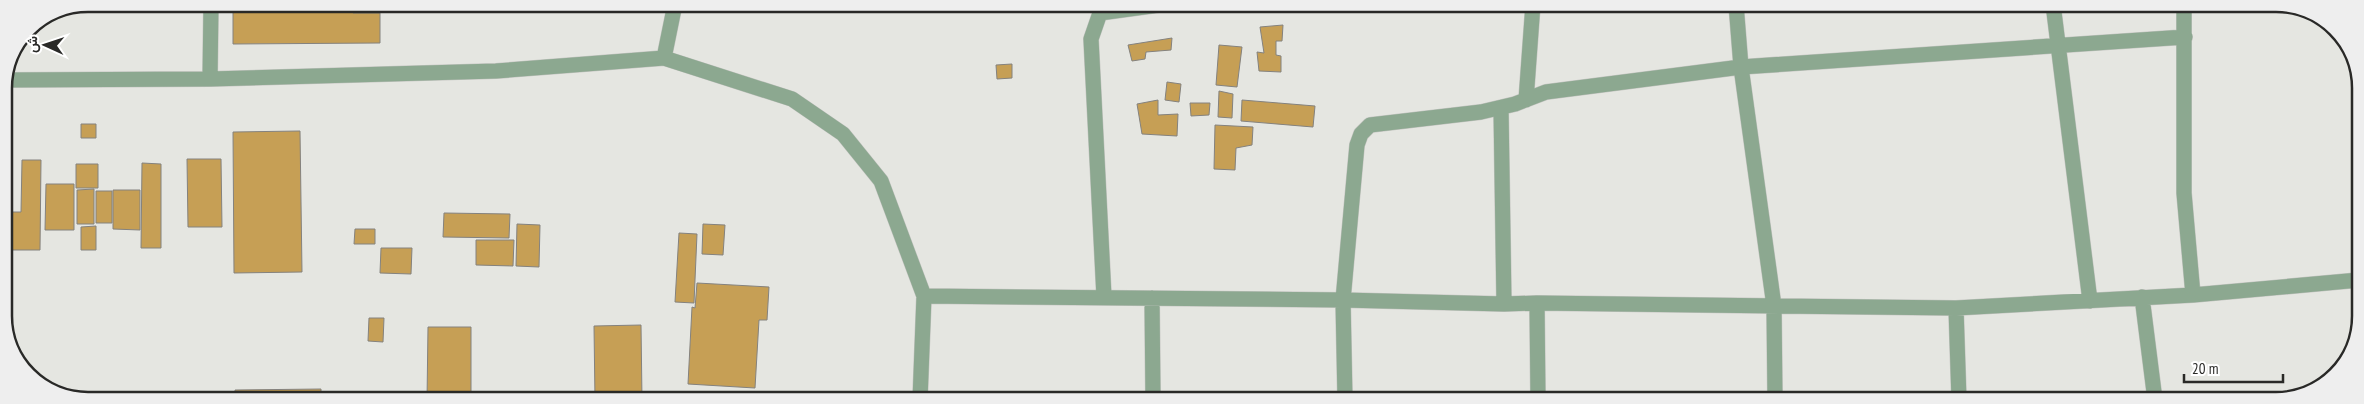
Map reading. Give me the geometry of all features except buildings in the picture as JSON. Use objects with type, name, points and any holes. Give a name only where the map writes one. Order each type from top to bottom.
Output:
[{"type":"street","points":[[210,79],[211,12]]},
{"type":"street","points":[[664,58],[673,12]]},
{"type":"street","points":[[1104,297],[1091,39],[1100,13],[1107,12]]},
{"type":"street","points":[[1526,100],[1532,12]]},
{"type":"street","points":[[1737,12],[1741,67],[1774,306],[1775,392]]},
{"type":"street","points":[[2054,12],[2090,301]]},
{"type":"street","points":[[2184,12],[2184,193],[2193,294]]},
{"type":"street","points":[[1345,392],[1343,300],[1357,145],[1361,134],[1370,125],[1482,112],[1501,108],[1546,92],[1741,67],[2185,38]]},
{"type":"street","points":[[14,80],[210,79],[496,71],[664,58],[792,99],[843,134],[881,181],[924,296],[920,392]]},
{"type":"street","points":[[1501,108],[1504,304]]},
{"type":"street","points":[[924,296],[1956,308],[2193,294],[2352,281]]},
{"type":"street","points":[[2142,297],[2154,392]]},
{"type":"street","points":[[1152,298],[1153,392]]},
{"type":"street","points":[[1537,303],[1538,392]]},
{"type":"street","points":[[1956,308],[1959,392]]}]
